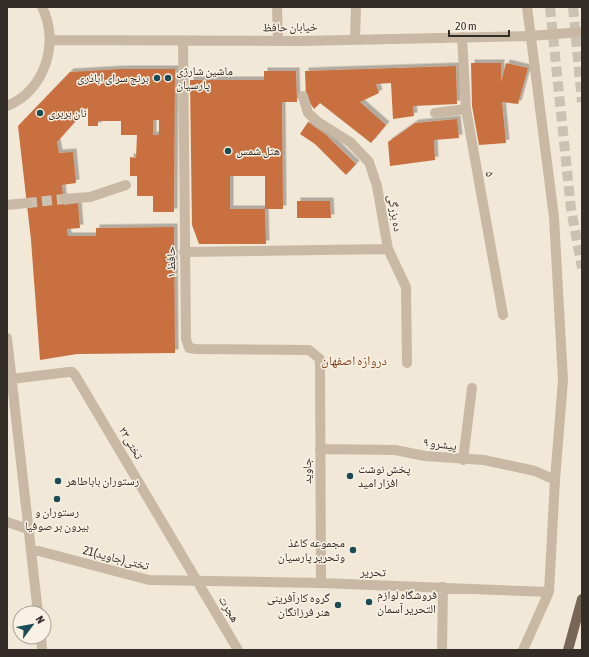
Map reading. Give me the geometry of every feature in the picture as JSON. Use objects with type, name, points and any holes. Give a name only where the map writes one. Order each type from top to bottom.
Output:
[{"type":"main road","points":[[568,650],[582,599]]},
{"type":"street","points":[[7,106],[14,103],[33,87],[46,65],[50,40],[47,16],[42,7]]},
{"type":"street","points":[[277,7],[278,41]]},
{"type":"street","points":[[355,39],[356,7]]},
{"type":"street","points":[[523,650],[549,592],[555,480],[563,380],[554,217],[527,7]]},
{"type":"street","name":"خیابان حافظ","points":[[50,40],[278,41],[530,36],[582,32]]},
{"type":"street","name":"۵","points":[[462,37],[466,110],[503,315]]},
{"type":"street","name":"حافظ ۱","points":[[183,41],[184,252],[186,339],[189,348],[309,350],[320,358]]},
{"type":"street","name":"ده بزرگی","points":[[303,96],[308,113],[318,122],[350,142],[369,162],[377,186],[388,249],[406,287],[407,363]]},
{"type":"street","points":[[435,113],[466,110]]},
{"type":"street","points":[[64,199],[90,197],[126,185]]},
{"type":"street","points":[[7,205],[27,203]]},
{"type":"street","points":[[184,252],[388,249]]},
{"type":"street","points":[[7,338],[37,605]]},
{"type":"street","name":"جاوید","points":[[320,358],[321,583]]},
{"type":"street","name":"تختی۲۳","points":[[11,379],[69,372],[75,375],[197,580]]},
{"type":"street","points":[[463,460],[472,388]]},
{"type":"street","name":"پیشرو ۹","points":[[320,449],[395,450],[425,456],[463,460],[484,460],[534,471],[555,480]]},
{"type":"street","points":[[7,522],[28,529]]},
{"type":"street","name":"21تختی(جاوید)","points":[[31,549],[149,580],[197,580]]},
{"type":"street","name":"تحریر","points":[[197,580],[443,587],[549,592]]},
{"type":"street","name":"هجرت","points":[[197,580],[238,650]]},
{"type":"street","points":[[442,650],[443,587]]},
{"type":"building","points":[[471,63],[501,63],[501,82],[506,63],[528,68],[518,104],[502,102],[506,143],[479,145],[472,106]]},
{"type":"building","points":[[456,66],[457,104],[413,106],[414,116],[393,119],[391,83],[376,84],[379,93],[360,102],[386,125],[371,143],[320,103],[314,109],[306,97],[305,71]]},
{"type":"building","points":[[121,69],[175,69],[174,212],[153,212],[153,196],[137,196],[137,176],[130,176],[130,157],[136,158],[137,135],[121,135],[121,121],[98,121],[98,126],[88,126],[88,107],[57,142],[59,153],[73,152],[76,183],[62,185],[64,205],[78,203],[80,228],[67,229],[68,236],[96,236],[96,228],[174,227],[175,353],[77,354],[40,360],[31,240],[18,126],[70,72]],"holes":[[[153,120],[159,120],[159,135],[153,135]]]},
{"type":"building","name":"هتل شمس","points":[[264,71],[296,71],[297,102],[282,102],[283,209],[265,209],[266,244],[199,244],[192,225],[190,80],[264,80]],"holes":[[[230,176],[265,176],[265,209],[230,209]]]},
{"type":"building","points":[[457,119],[459,138],[434,140],[435,160],[390,166],[388,142],[415,123]]},
{"type":"building","points":[[308,122],[325,134],[356,164],[346,175],[315,144],[300,134]]},
{"type":"building","points":[[297,201],[330,201],[331,218],[297,218]]},
{"type":"tunnel","points":[[550,7],[571,209],[582,268]]},
{"type":"tunnel","points":[[573,7],[582,102]]},
{"type":"tunnel","points":[[27,203],[64,199]]},
{"type":"place","name":"برنج سرای اباذری","points":[[157,78]]},
{"type":"place","name":"ماشین شارژی پارسيان","points":[[168,78]]},
{"type":"place","name":"نان بربری","points":[[40,113]]},
{"type":"place","name":"هتل شمس","points":[[228,151]]},
{"type":"place","name":"پخش نوشت افزار امید","points":[[350,476]]},
{"type":"place","name":"رستوران باباطاهر","points":[[58,481]]},
{"type":"place","name":"رستوران و بیرون بر صوفیا","points":[[57,499]]},
{"type":"place","name":"مجموعه کاغذ وتحریر پارسیان","points":[[353,550]]},
{"type":"place","name":"فروشگاه لوازم التحریر آسمان","points":[[369,602]]},
{"type":"place","name":"گروه کارآفرینی هنر فرزانگان","points":[[338,605]]},
{"type":"district","name":"دروازه اصفهان","points":[[354,360]]}]
